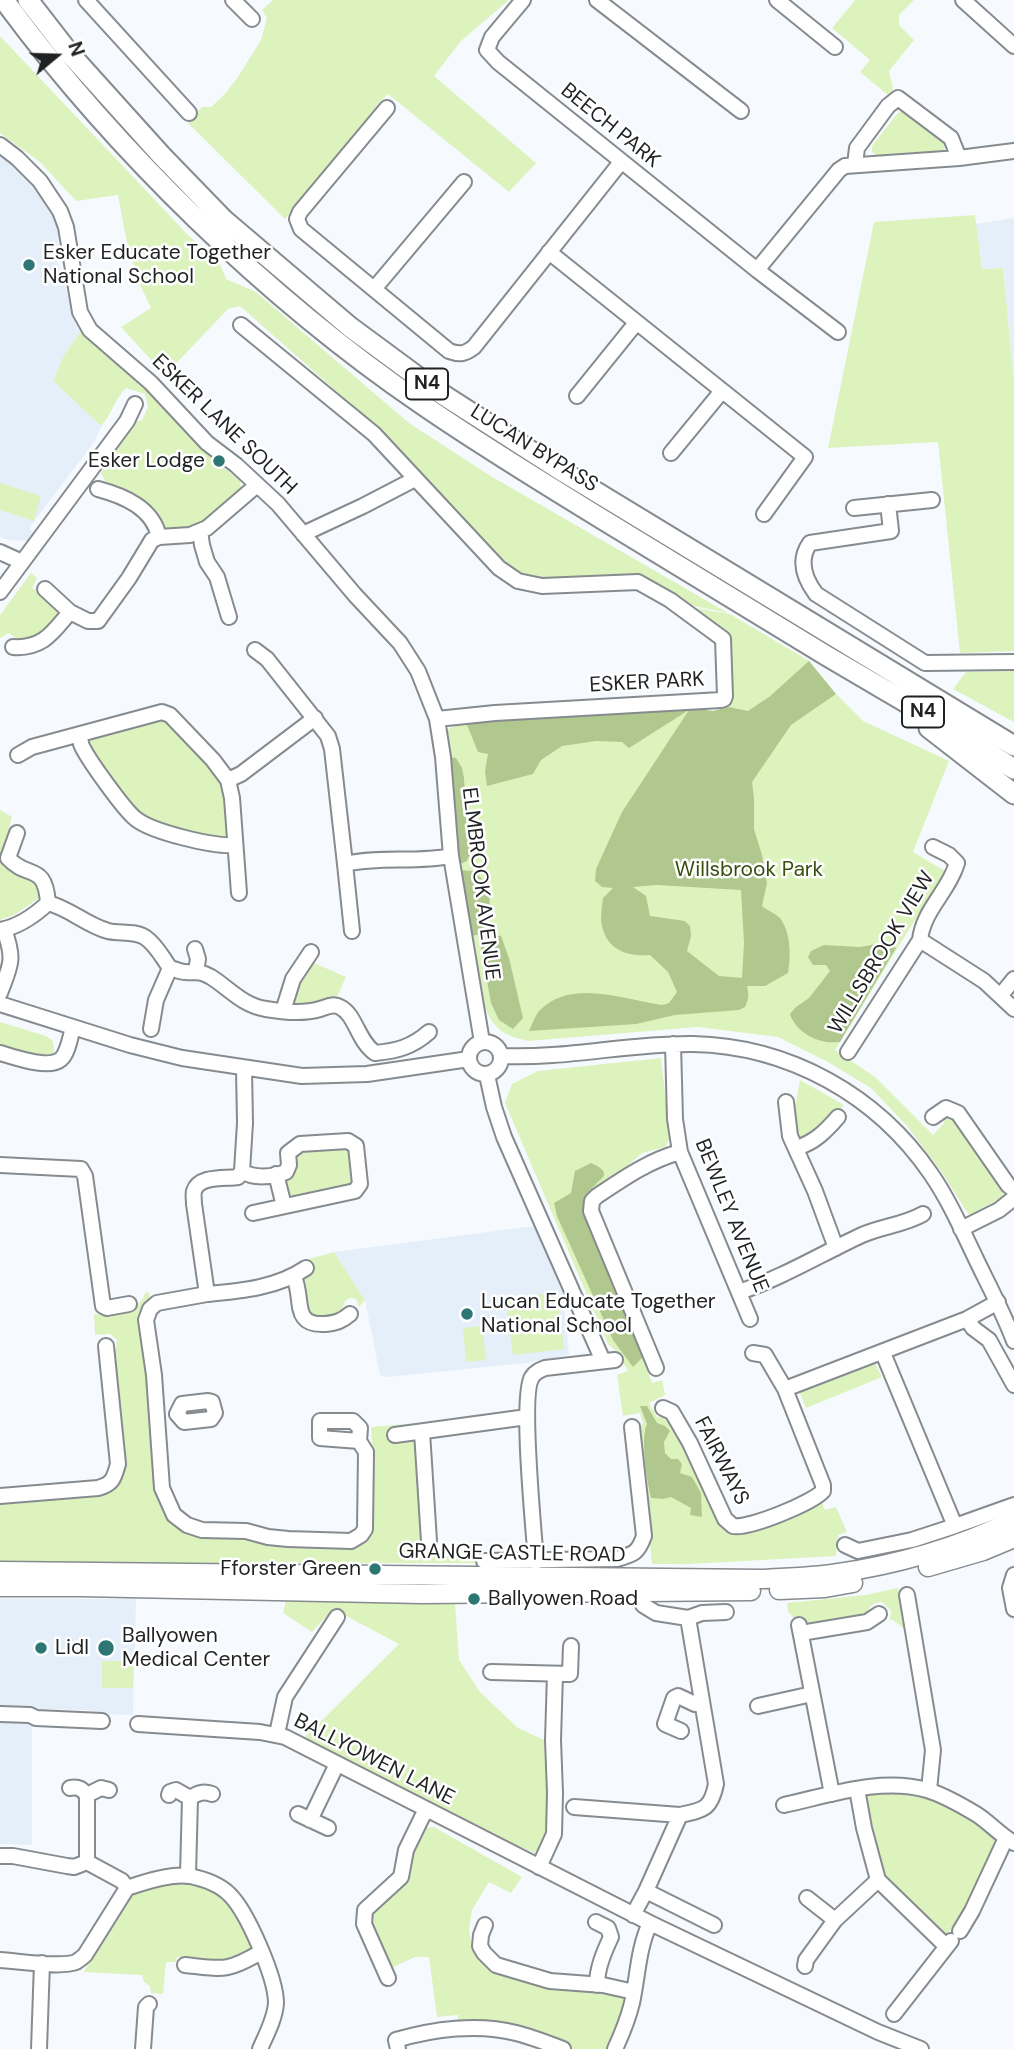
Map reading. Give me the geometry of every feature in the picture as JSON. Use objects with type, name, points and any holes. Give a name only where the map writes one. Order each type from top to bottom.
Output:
[{"type":"highway","name":"LUCAN BYPASS","points":[[4,0],[88,104],[211,233],[346,348],[433,412],[552,488],[829,658],[941,722],[1014,769]]},
{"type":"highway","name":"LUCAN BYPASS","points":[[27,0],[103,92],[224,220],[350,327],[434,389],[565,473],[1014,746]]},
{"type":"highway","points":[[829,658],[1014,794]]},
{"type":"highway","points":[[900,676],[1014,735]]},
{"type":"main road","name":"GRANGE CASTLE ROAD","points":[[0,1571],[762,1579],[829,1575],[903,1561],[979,1537],[1014,1520]]},
{"type":"main road","name":"GRANGE CASTLE ROAD","points":[[0,1587],[422,1594],[765,1591],[825,1587],[900,1574],[983,1551],[1014,1538]]},
{"type":"street","points":[[86,0],[189,113]]},
{"type":"street","points":[[233,0],[252,19]]},
{"type":"street","name":"BEECH PARK","points":[[523,0],[492,37],[487,50],[498,62],[838,332]]},
{"type":"street","points":[[597,0],[741,111]]},
{"type":"street","points":[[776,0],[835,47]]},
{"type":"street","points":[[963,0],[1014,46]]},
{"type":"street","points":[[855,164],[857,148],[888,106],[898,98],[951,138],[959,158]]},
{"type":"street","points":[[387,108],[297,219],[300,229],[449,351],[459,354],[474,347],[621,162]]},
{"type":"street","name":"ESKER LANE SOUTH","points":[[0,145],[40,181],[60,211],[66,227],[78,304],[90,330],[151,383],[207,443],[236,465],[278,504],[400,643],[418,671],[438,725]]},
{"type":"street","points":[[757,270],[845,166],[959,158],[1014,151]]},
{"type":"street","points":[[374,289],[464,182]]},
{"type":"street","points":[[549,252],[805,457],[764,514]]},
{"type":"street","points":[[577,396],[636,323]]},
{"type":"street","name":"ESKER PARK","points":[[241,326],[374,434],[499,568],[518,581],[542,586],[638,582],[670,600],[723,639],[726,696],[721,700],[508,712],[438,725]]},
{"type":"street","points":[[671,453],[722,391]]},
{"type":"street","points":[[0,592],[127,421],[135,404]]},
{"type":"street","points":[[303,534],[415,479]]},
{"type":"street","points":[[45,589],[71,612],[88,621],[98,621],[152,540],[190,535],[207,528],[257,485]]},
{"type":"street","points":[[98,489],[118,495],[148,512],[157,527],[159,537]]},
{"type":"street","points":[[854,508],[932,500]]},
{"type":"street","points":[[888,504],[891,531],[810,542],[804,552],[803,563],[809,585],[816,594],[925,663],[1014,662]]},
{"type":"street","points":[[200,531],[207,562],[217,577],[229,617]]},
{"type":"street","points":[[0,552],[22,562]]},
{"type":"street","points":[[13,647],[25,648],[44,641],[71,612]]},
{"type":"street","points":[[255,650],[267,659],[328,736],[332,749],[352,931]]},
{"type":"street","points":[[18,755],[32,747],[162,712],[170,715],[213,760],[228,780],[240,893]]},
{"type":"street","points":[[228,780],[241,775],[315,718]]},
{"type":"street","name":"ELMBROOK AVENUE","points":[[438,725],[451,856],[482,1042]]},
{"type":"street","points":[[80,734],[81,744],[91,760],[135,818],[150,827],[181,836],[216,845],[234,845]]},
{"type":"street","points":[[17,833],[8,858],[42,878],[47,887],[48,903]]},
{"type":"street","name":"WILLSBROOK VIEW","points":[[848,1052],[920,940],[921,927],[927,915],[954,873],[957,863],[950,855],[933,847]]},
{"type":"street","points":[[345,864],[362,860],[431,860],[451,856]]},
{"type":"street","points":[[0,993],[11,965],[12,953],[2,930],[22,922],[48,903],[57,905],[93,926],[111,932],[129,932],[143,936],[160,951],[170,968],[184,972],[197,971],[247,1004],[283,1011],[316,1010],[333,1005],[341,1007],[351,1015],[366,1046],[375,1054],[411,1046],[429,1032]]},
{"type":"street","points":[[920,940],[984,981],[1014,1009]]},
{"type":"street","points":[[195,948],[197,971]]},
{"type":"street","points":[[283,1011],[293,979],[311,952]]},
{"type":"street","points":[[151,1029],[156,1000],[170,968]]},
{"type":"street","points":[[1001,995],[1014,979]]},
{"type":"street","points":[[0,1004],[73,1028],[182,1058],[302,1076],[367,1074],[469,1059]]},
{"type":"street","points":[[0,1053],[49,1064],[60,1060],[67,1049],[73,1028]]},
{"type":"street","points":[[482,1042],[493,1043],[502,1056],[496,1071],[487,1075],[476,1072],[469,1059],[474,1046],[482,1042]]},
{"type":"street","points":[[502,1056],[561,1055],[673,1044],[732,1047],[795,1064],[842,1088],[887,1122],[932,1175],[998,1302],[1014,1341]]},
{"type":"street","name":"BEWLEY AVENUE","points":[[673,1044],[675,1119],[680,1152],[750,1319]]},
{"type":"street","points":[[207,1294],[194,1190],[206,1180],[238,1177],[242,1171],[246,1123],[244,1069]]},
{"type":"street","points":[[487,1075],[503,1137],[609,1361],[545,1368],[531,1378],[527,1417],[536,1562]]},
{"type":"street","points":[[786,1102],[790,1136],[818,1198],[836,1248]]},
{"type":"street","points":[[933,1117],[946,1108],[958,1113],[1014,1191]]},
{"type":"street","points":[[796,1149],[818,1138],[838,1117]]},
{"type":"street","points":[[242,1171],[250,1176],[286,1172],[289,1165],[288,1153],[300,1144],[348,1141],[356,1146],[360,1184],[355,1191],[253,1213]]},
{"type":"street","points":[[656,1368],[591,1211],[592,1201],[636,1170],[658,1158],[680,1152]]},
{"type":"street","points":[[0,1165],[81,1169],[85,1176],[103,1306],[107,1308],[129,1304]]},
{"type":"street","points":[[276,1174],[284,1206]]},
{"type":"street","points":[[961,1229],[999,1210],[1014,1198]]},
{"type":"street","points":[[738,1292],[811,1262],[867,1233],[900,1225],[923,1214]]},
{"type":"street","points":[[350,1314],[343,1321],[312,1325],[306,1321],[302,1317],[298,1286],[300,1273],[244,1291],[157,1303],[150,1309],[146,1320],[154,1374],[162,1488],[174,1515],[187,1525],[202,1530],[246,1531],[288,1539],[351,1541],[365,1529],[366,1452],[359,1441]]},
{"type":"street","points":[[753,1353],[765,1354],[786,1389],[967,1319],[998,1302]]},
{"type":"street","points":[[967,1319],[973,1328],[989,1340],[1014,1385]]},
{"type":"street","points":[[0,1496],[98,1488],[107,1485],[115,1476],[118,1464],[106,1346]]},
{"type":"street","points":[[883,1353],[955,1526]]},
{"type":"street","name":"FAIRWAYS","points":[[663,1408],[672,1412],[690,1443],[725,1519],[733,1526],[747,1526],[822,1494],[823,1485],[786,1389]]},
{"type":"street","points":[[158,1416],[177,1414]]},
{"type":"street","points":[[395,1435],[527,1417]]},
{"type":"street","points":[[484,1561],[617,1559],[630,1556],[639,1550],[644,1536],[632,1427]]},
{"type":"street","points":[[422,1432],[429,1541]]},
{"type":"street","points":[[845,1545],[858,1551],[912,1540],[1014,1505]]},
{"type":"street","points":[[1014,1575],[1010,1588],[1014,1609]]},
{"type":"street","points":[[907,1595],[933,1748],[929,1790]]},
{"type":"street","points":[[643,1605],[656,1613],[688,1618],[702,1613],[726,1612]]},
{"type":"street","points":[[832,1794],[800,1629],[867,1622],[879,1614]]},
{"type":"street","points":[[277,1734],[285,1697],[337,1617]]},
{"type":"street","points":[[574,1807],[680,1815],[708,1806],[716,1784],[688,1618]]},
{"type":"street","points":[[491,1672],[570,1674],[571,1646]]},
{"type":"street","points":[[539,1867],[554,1834],[555,1674]]},
{"type":"street","points":[[760,1705],[812,1694]]},
{"type":"street","points":[[681,1731],[665,1724],[674,1698],[678,1696],[695,1704],[702,1702]]},
{"type":"street","points":[[0,1714],[102,1721]]},
{"type":"street","name":"BALLYOWEN LANE","points":[[138,1724],[277,1734],[633,1915],[878,2032],[921,2049]]},
{"type":"street","points":[[328,1828],[304,1817],[337,1763]]},
{"type":"street","points":[[784,1805],[857,1789],[891,1785],[929,1790],[978,1815],[1010,1841],[972,1911],[894,2014]]},
{"type":"street","points":[[70,1788],[83,1790],[87,1795],[87,1863]]},
{"type":"street","points":[[87,1795],[101,1788],[109,1790]]},
{"type":"street","points":[[857,1789],[878,1880],[952,1939]]},
{"type":"street","points":[[169,1795],[177,1790],[190,1798]]},
{"type":"street","points":[[190,1798],[205,1791],[212,1794]]},
{"type":"street","points":[[188,1875],[190,1798]]},
{"type":"street","points":[[388,1978],[364,1924],[365,1910],[401,1877],[406,1850],[426,1809]]},
{"type":"street","points":[[633,1915],[680,1815]]},
{"type":"street","points":[[0,1856],[74,1867],[87,1863],[122,1881],[127,1888]]},
{"type":"street","points":[[0,1960],[66,1964],[78,1961],[85,1955],[127,1888],[156,1879],[188,1875],[217,1884],[240,1907],[261,1952],[274,1989],[276,2004],[273,2018],[260,2049]]},
{"type":"street","points":[[805,1966],[806,1960],[835,1920],[878,1880]]},
{"type":"street","points":[[646,1891],[714,1925]]},
{"type":"street","points":[[807,1898],[835,1920]]},
{"type":"street","points":[[596,1922],[608,1928],[611,1937],[597,1976],[597,1985]]},
{"type":"street","points":[[615,2049],[625,2027],[634,1992],[638,1958],[650,1923]]},
{"type":"street","points":[[485,1925],[480,1946],[496,1965],[551,1981],[634,1992]]},
{"type":"street","points":[[185,1965],[224,1969],[234,1967],[261,1952]]},
{"type":"street","points":[[39,2049],[42,1963]]},
{"type":"street","points":[[143,2049],[146,2007],[149,2004]]},
{"type":"street","points":[[398,2049],[396,2040],[414,2034],[487,2028],[514,2032],[562,2049]]},
{"type":"shaded area","points":[[0,154],[29,179],[58,221],[58,261],[73,315],[81,331],[64,355],[53,381],[101,426],[95,441],[32,524],[30,529],[35,534],[29,541],[0,537]]},
{"type":"shaded area","points":[[1014,218],[1014,382],[1003,268],[982,269],[976,224]]},
{"type":"shaded area","name":"Lucan Educate Together National School","points":[[534,1226],[563,1294],[569,1355],[525,1363],[388,1377],[380,1375],[365,1300],[334,1252]]},
{"type":"shaded area","points":[[0,1599],[136,1599],[133,1715],[32,1709],[32,1845],[0,1844]]},
{"type":"green space","points":[[273,0],[509,0],[461,41],[434,76],[536,163],[509,192],[388,94],[285,219],[188,123],[202,107],[211,107],[223,96],[238,77],[261,40],[267,18],[262,10]]},
{"type":"green space","points":[[855,0],[914,0],[899,15],[899,25],[914,40],[889,71],[893,89],[888,95],[860,72],[870,60],[832,28]]},
{"type":"green space","points":[[0,36],[188,235],[219,262],[226,279],[256,292],[409,423],[489,475],[728,613],[684,604],[638,579],[548,579],[510,570],[386,435],[240,306],[228,309],[165,375],[121,327],[151,308],[136,276],[118,195],[76,201],[40,162],[0,133]]},
{"type":"green space","points":[[902,111],[908,112],[943,140],[944,151],[877,156],[872,152],[872,146]]},
{"type":"green space","points":[[975,215],[982,269],[1003,268],[1014,382],[1014,651],[960,653],[938,442],[828,448],[874,222]]},
{"type":"green space","points":[[81,331],[145,387],[216,462],[240,480],[241,487],[237,495],[200,525],[167,530],[156,512],[144,501],[137,496],[108,487],[101,473],[125,437],[123,429],[142,420],[148,407],[145,394],[126,388],[101,426],[53,381],[64,355]]},
{"type":"green space","points":[[0,483],[41,496],[34,521],[0,510]]},
{"type":"green space","points":[[31,573],[37,578],[32,588],[62,605],[60,614],[40,639],[24,644],[9,633],[0,638],[0,615]]},
{"type":"green space","name":"Willsbrook Park","points":[[684,606],[730,614],[809,661],[863,721],[949,761],[913,852],[945,871],[835,1050],[875,1077],[933,1135],[944,1123],[944,1116],[955,1117],[1003,1189],[1003,1197],[969,1215],[941,1171],[907,1126],[871,1088],[828,1062],[778,1037],[698,1027],[528,1041],[502,1031],[488,1013],[464,910],[445,731],[465,720],[690,708],[713,711],[729,707],[729,635]]},
{"type":"green space","points":[[809,661],[836,694],[791,725],[752,782],[754,829],[767,883],[762,906],[780,918],[784,924],[790,952],[788,973],[765,986],[747,986],[747,1002],[745,1007],[739,1010],[675,1015],[636,1024],[529,1031],[539,1011],[566,995],[597,993],[662,1005],[669,1003],[677,992],[668,972],[650,955],[625,952],[611,944],[601,920],[603,898],[613,888],[602,887],[595,881],[596,869],[622,812],[689,710],[629,748],[622,742],[596,741],[562,746],[541,760],[533,774],[487,786],[485,771],[488,754],[478,752],[465,720],[690,708],[713,711],[729,707],[748,711],[769,697]],"holes":[[[657,885],[741,890],[744,943],[742,978],[719,976],[687,951],[691,936],[690,926],[685,921],[650,916],[646,896],[633,887]]]},
{"type":"green space","points":[[1014,671],[1014,722],[953,689],[966,672]]},
{"type":"green space","points":[[156,718],[170,721],[211,766],[223,785],[228,807],[228,830],[225,837],[214,838],[146,818],[131,805],[88,740],[93,736]]},
{"type":"green space","points":[[448,757],[456,758],[464,778],[470,854],[467,861],[458,865]]},
{"type":"green space","points":[[0,810],[12,817],[9,828],[13,832],[4,851],[40,886],[39,898],[16,914],[0,920]]},
{"type":"green space","points":[[459,870],[473,871],[478,875],[485,883],[489,896],[488,916],[480,934],[468,937]]},
{"type":"green space","points":[[491,934],[501,936],[523,1018],[513,1029],[499,1020],[491,1003],[479,937]]},
{"type":"green space","points":[[888,942],[896,948],[840,1042],[817,1040],[798,1027],[790,1014],[809,998],[830,971],[826,965],[813,965],[808,957],[811,951],[824,945],[860,947]]},
{"type":"green space","points":[[312,962],[346,977],[335,1001],[298,1006],[293,1003],[292,997]]},
{"type":"green space","points":[[0,1022],[46,1036],[53,1041],[53,1055],[33,1056],[0,1046]]},
{"type":"green space","points":[[661,1058],[670,1138],[665,1147],[642,1153],[589,1201],[641,1338],[644,1361],[652,1383],[662,1380],[665,1395],[649,1403],[657,1417],[668,1416],[733,1532],[743,1533],[822,1502],[825,1510],[836,1507],[847,1532],[838,1535],[836,1556],[652,1564],[638,1428],[643,1423],[640,1413],[623,1416],[617,1375],[628,1371],[617,1352],[608,1344],[505,1103],[512,1084],[538,1071]]},
{"type":"green space","points":[[800,1080],[844,1105],[818,1132],[797,1139],[793,1117]]},
{"type":"green space","points":[[349,1144],[356,1181],[348,1188],[293,1197],[284,1189],[289,1161],[299,1149],[316,1145]]},
{"type":"green space","points":[[591,1163],[602,1170],[604,1176],[590,1190],[585,1200],[641,1338],[643,1357],[633,1367],[613,1340],[557,1216],[554,1203],[571,1193],[575,1171]]},
{"type":"green space","points":[[334,1252],[365,1300],[359,1307],[356,1299],[350,1298],[345,1301],[340,1314],[314,1318],[304,1298],[305,1275],[311,1270],[305,1260]]},
{"type":"green space","points":[[149,1292],[150,1300],[141,1317],[157,1493],[183,1528],[347,1545],[372,1524],[374,1470],[371,1427],[417,1423],[425,1535],[422,1547],[437,1552],[480,1551],[481,1563],[0,1564],[0,1499],[117,1481],[112,1351],[116,1348],[117,1340],[110,1334],[95,1335],[94,1314],[131,1313],[145,1293]]},
{"type":"green space","points":[[557,1292],[564,1349],[513,1355],[505,1299]]},
{"type":"green space","points":[[482,1326],[486,1360],[466,1362],[463,1328]]},
{"type":"green space","points":[[873,1360],[882,1377],[806,1408],[799,1391],[801,1388]]},
{"type":"green space","points":[[640,1406],[647,1406],[657,1423],[670,1431],[664,1442],[665,1453],[682,1464],[680,1473],[692,1477],[701,1493],[702,1517],[690,1515],[691,1508],[671,1497],[651,1498],[644,1449],[647,1424]]},
{"type":"green space","points":[[898,1588],[907,1628],[904,1629],[890,1620],[891,1611],[882,1602],[872,1605],[864,1618],[812,1629],[805,1625],[804,1619],[796,1620],[788,1612],[787,1603],[866,1595]]},
{"type":"green space","points":[[286,1600],[455,1603],[459,1660],[480,1692],[518,1728],[546,1741],[550,1811],[549,1825],[540,1852],[535,1853],[463,1823],[303,1739],[399,1644],[333,1609],[312,1632],[283,1613]]},
{"type":"green space","points":[[102,1661],[133,1661],[133,1688],[102,1688]]},
{"type":"green space","points":[[872,1791],[919,1793],[946,1802],[993,1834],[995,1844],[968,1905],[946,1934],[939,1933],[884,1878],[862,1797]]},
{"type":"green space","points":[[434,1827],[522,1877],[511,1893],[489,1882],[472,1910],[469,1930],[472,1947],[481,1960],[519,1979],[552,1989],[610,1990],[627,1996],[612,2049],[569,2049],[458,2022],[458,2015],[437,2017],[429,1957],[415,1957],[389,1969],[369,1923],[369,1911],[424,1828]]},
{"type":"green space","points":[[162,1883],[202,1885],[216,1890],[230,1902],[250,1937],[249,1952],[230,1965],[200,1964],[191,1957],[177,1957],[176,1962],[166,1962],[163,1994],[151,1993],[150,1986],[144,1982],[142,1975],[84,1972],[99,1942],[130,1895],[143,1887]]},
{"type":"place","name":"Esker Educate Together National School","points":[[29,265]]},
{"type":"place","name":"Esker Lodge","points":[[219,461]]},
{"type":"place","name":"Lucan Educate Together National School","points":[[467,1314]]},
{"type":"place","name":"Fforster Green","points":[[375,1569]]},
{"type":"place","name":"Ballyowen Road","points":[[474,1599]]},
{"type":"place","name":"Lidl","points":[[41,1648]]},
{"type":"place","name":"Ballyowen Medical Center","points":[[106,1648]]}]
